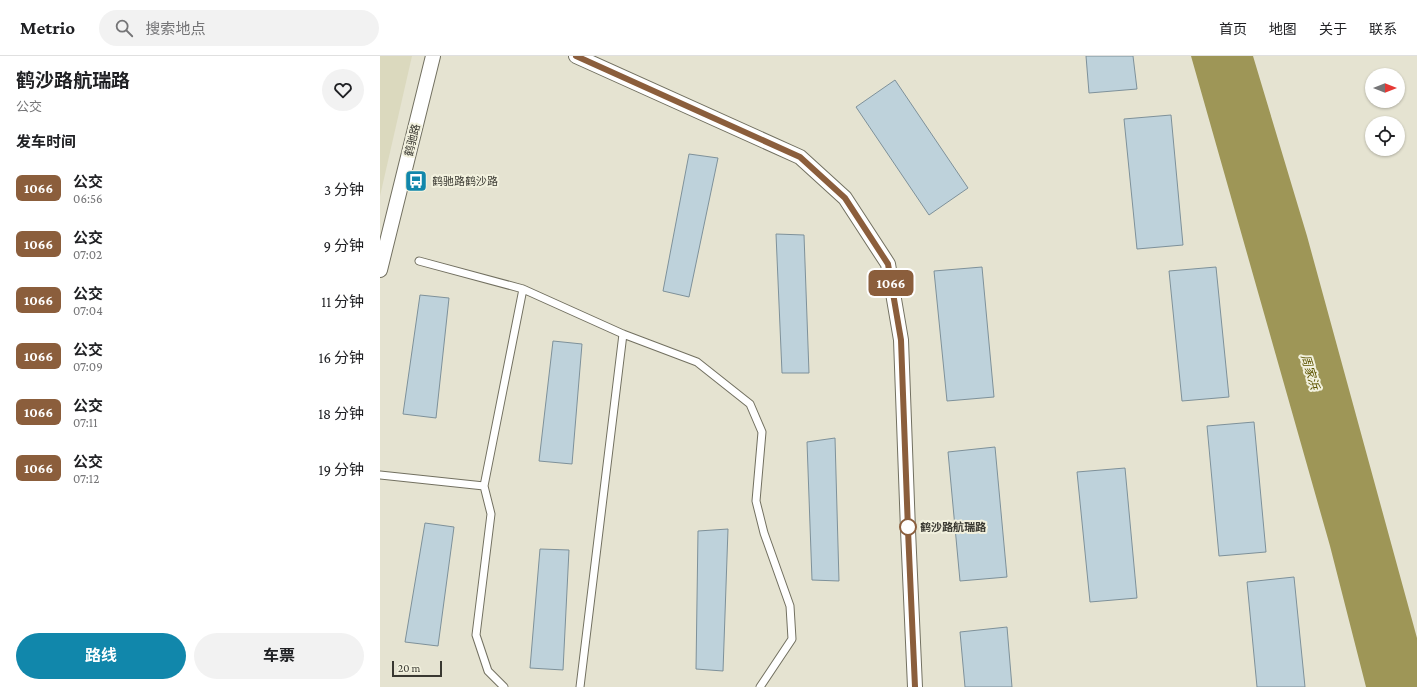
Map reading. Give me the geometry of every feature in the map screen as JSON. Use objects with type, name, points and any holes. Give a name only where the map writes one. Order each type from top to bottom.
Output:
[{"type":"street","name":"鹤驰路","points":[[380,270],[433,56]]},
{"type":"street","points":[[576,56],[800,157],[845,198],[888,264],[901,340],[915,687]]},
{"type":"lane","points":[[419,261],[524,288],[623,334],[697,362],[750,404],[762,432],[756,502],[764,533],[790,606],[792,639],[760,687]]},
{"type":"lane","points":[[504,687],[488,671],[476,635],[491,514],[484,486],[524,288]]},
{"type":"lane","points":[[580,687],[623,334]]},
{"type":"lane","points":[[380,475],[484,486]]},
{"type":"shaded area","points":[[380,56],[412,56],[380,196]]},
{"type":"water","name":"周家浜","points":[[1191,56],[1253,56],[1307,236],[1417,638],[1417,687],[1366,687],[1330,546]]},
{"type":"building","points":[[1086,56],[1133,56],[1137,89],[1089,93]]},
{"type":"building","points":[[895,80],[968,188],[929,215],[856,107]]},
{"type":"building","points":[[1171,115],[1183,245],[1137,249],[1124,119]]},
{"type":"building","points":[[689,154],[718,158],[689,297],[663,291]]},
{"type":"building","points":[[776,234],[804,235],[809,373],[782,373]]},
{"type":"building","points":[[982,267],[994,397],[947,401],[934,271]]},
{"type":"building","points":[[1216,267],[1229,397],[1182,401],[1169,271]]},
{"type":"building","points":[[420,295],[449,298],[436,418],[403,414]]},
{"type":"building","points":[[553,341],[582,344],[572,464],[539,461]]},
{"type":"building","points":[[1254,422],[1266,552],[1219,556],[1207,426]]},
{"type":"building","points":[[835,438],[839,581],[812,580],[807,442]]},
{"type":"building","points":[[995,447],[1007,577],[960,581],[948,452]]},
{"type":"building","points":[[1125,468],[1137,598],[1090,602],[1077,472]]},
{"type":"building","points":[[425,523],[454,527],[438,646],[405,642]]},
{"type":"building","points":[[728,529],[723,671],[696,669],[698,531]]},
{"type":"building","points":[[540,549],[569,550],[563,670],[530,668]]},
{"type":"building","points":[[1294,577],[1305,687],[1257,687],[1247,582]]},
{"type":"building","points":[[1007,627],[1012,687],[965,687],[960,632]]},
{"type":"bus line","name":"1066","points":[[576,56],[800,157],[845,198],[888,264],[901,340],[915,687]]},
{"type":"place","name":"鹤驰路鹤沙路","points":[[416,181]]},
{"type":"place","name":"鹤沙路航瑞路","points":[[908,527]]}]
